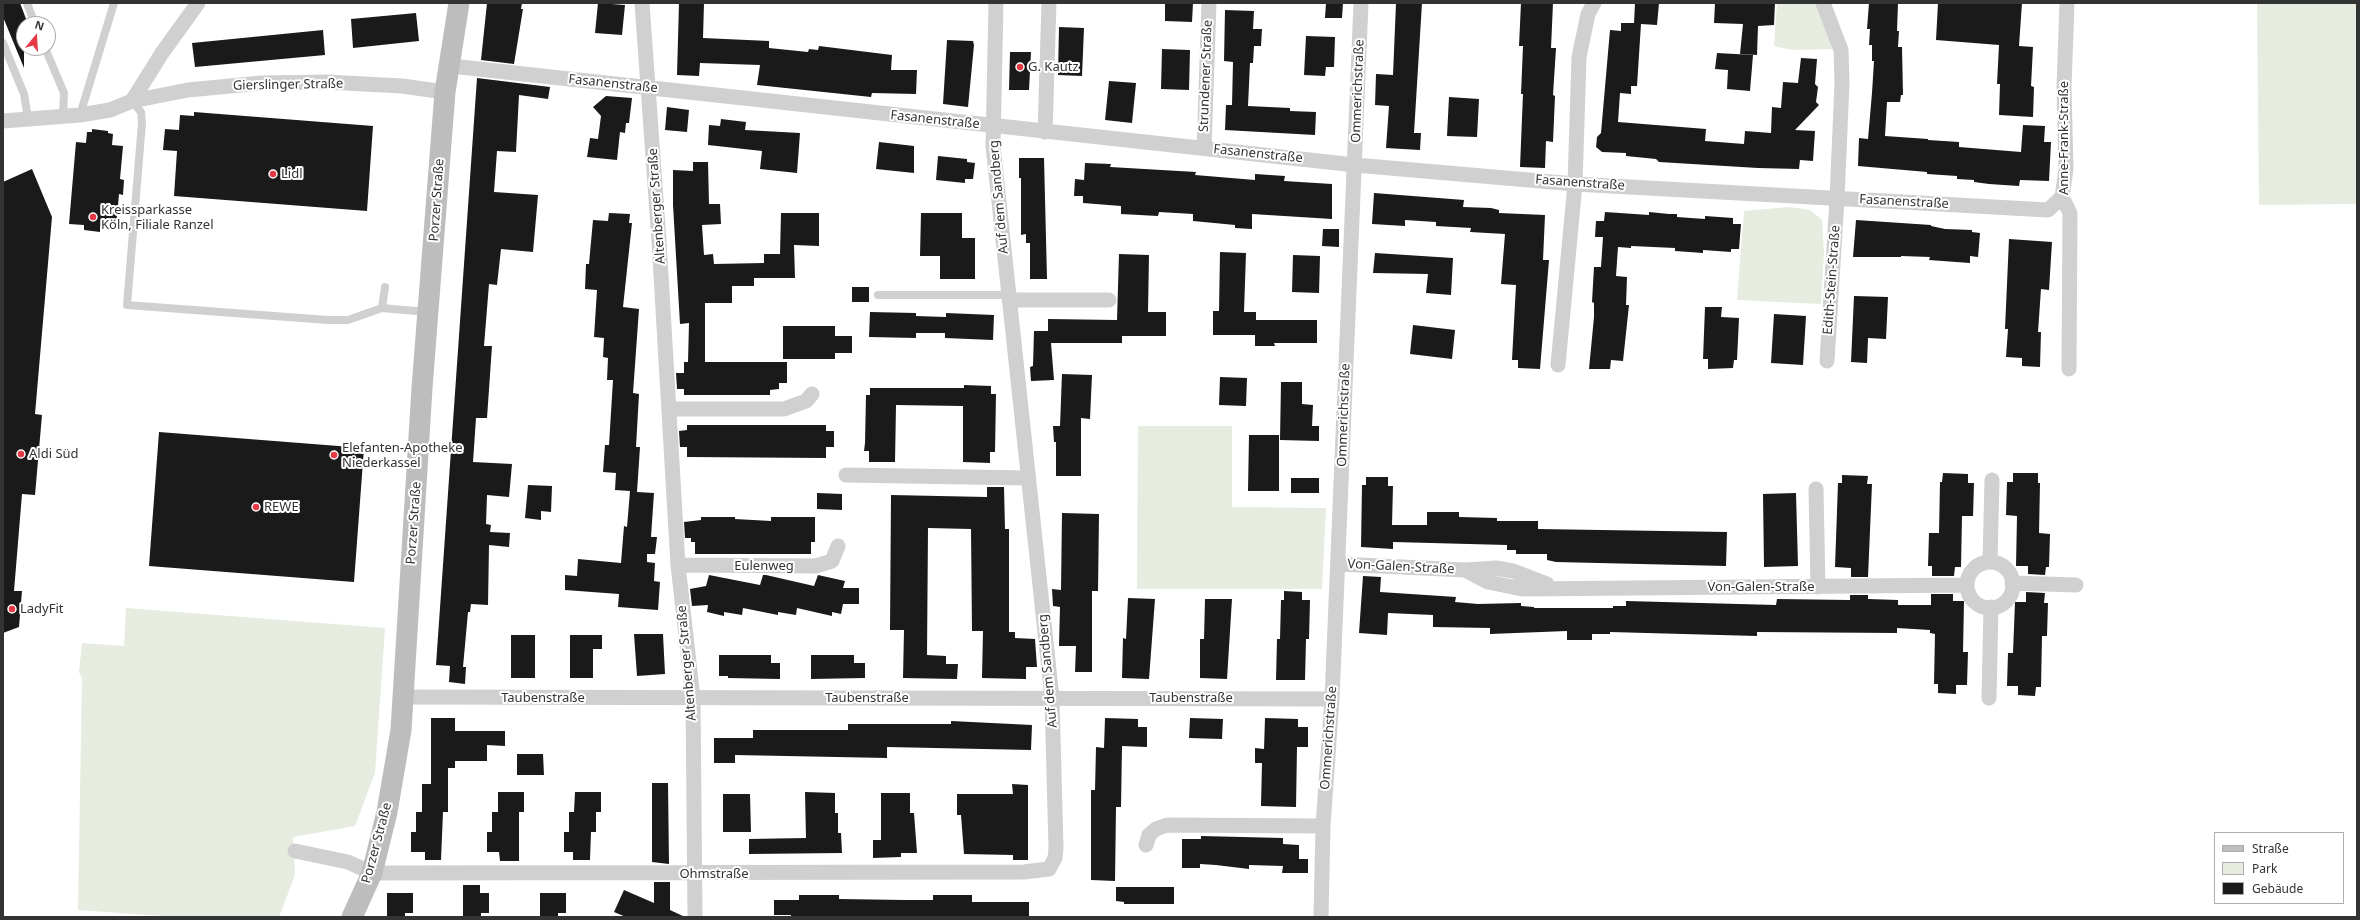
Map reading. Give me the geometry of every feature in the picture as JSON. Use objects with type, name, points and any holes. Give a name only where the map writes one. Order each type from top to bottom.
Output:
[{"type":"main road","name":"Porzer Straße","points":[[352,917],[372,873],[395,768],[403,697],[428,312],[445,92],[451,66],[459,3]]},
{"type":"street","points":[[132,101],[198,3]]},
{"type":"street","name":"Altenberger Straße","points":[[642,3],[670,409],[678,565],[693,698],[695,917]]},
{"type":"street","name":"Auf dem Sandberg","points":[[996,3],[993,146],[1052,698],[1056,848],[1053,864]]},
{"type":"street","points":[[1045,132],[1049,3]]},
{"type":"street","name":"Strundener Straße","points":[[1204,148],[1209,3]]},
{"type":"street","name":"Ommerichstraße","points":[[1320,917],[1323,826],[1332,699],[1362,3]]},
{"type":"street","points":[[1558,365],[1575,184],[1579,57],[1588,14],[1594,3]]},
{"type":"street","name":"Edith-Stein-Straße","points":[[1823,3],[1841,50],[1842,83],[1837,199],[1827,361]]},
{"type":"street","name":"Anne-Frank-Straße","points":[[2068,3],[2064,87],[2066,169],[2062,197],[2070,213],[2069,369]]},
{"type":"street","name":"Fasanenstraße","points":[[451,66],[1355,165],[1575,184],[2048,210],[2062,197]]},
{"type":"street","name":"Gierslinger Straße","points":[[3,121],[80,115],[110,110],[132,101],[188,90],[261,83],[326,82],[402,86],[445,92]]},
{"type":"street","points":[[1009,298],[1109,300]]},
{"type":"street","points":[[670,409],[784,409],[806,401],[812,394]]},
{"type":"street","points":[[846,475],[1028,478]]},
{"type":"street","points":[[1990,560],[1992,480]]},
{"type":"street","points":[[1816,489],[1818,587]]},
{"type":"street","name":"Eulenweg","points":[[678,565],[816,566],[832,561],[838,546]]},
{"type":"street","points":[[1990,560],[2005,567],[2010,575],[2012,583],[2012,592],[2007,600],[2000,605],[1991,607],[1983,606],[1975,602],[1970,595],[1967,585],[1971,572],[1980,564],[1990,560]]},
{"type":"street","name":"Von-Galen-Straße","points":[[1338,564],[1465,570],[1488,582],[1522,588],[1967,585]]},
{"type":"street","points":[[2012,583],[2076,585]]},
{"type":"street","points":[[1989,698],[1991,607]]},
{"type":"street","name":"Taubenstraße","points":[[403,697],[1332,699]]},
{"type":"street","points":[[1146,845],[1149,835],[1156,829],[1167,825],[1323,826]]},
{"type":"street","points":[[295,851],[348,862],[372,873]]},
{"type":"street","name":"Ohmstraße","points":[[372,873],[694,874],[1040,872],[1049,869],[1053,864]]},
{"type":"lane","points":[[27,3],[32,16]]},
{"type":"lane","points":[[80,115],[114,3]]},
{"type":"lane","points":[[3,43],[24,94],[28,118]]},
{"type":"lane","points":[[48,56],[64,93],[63,116]]},
{"type":"lane","points":[[132,101],[141,112],[142,123],[127,305],[328,320],[348,320],[382,308],[428,312]]},
{"type":"lane","points":[[382,308],[385,287]]},
{"type":"lane","points":[[878,295],[1009,298]]},
{"type":"green space","points":[[1777,3],[1817,3],[1836,49],[1792,50],[1774,46]]},
{"type":"green space","points":[[2257,3],[2357,3],[2357,204],[2259,205]]},
{"type":"green space","points":[[1789,207],[1810,210],[1822,220],[1824,252],[1821,304],[1737,300],[1744,211]]},
{"type":"green space","points":[[1138,426],[1232,426],[1232,507],[1326,508],[1322,589],[1137,589]]},
{"type":"green space","points":[[126,608],[385,628],[375,773],[355,826],[293,837],[295,875],[279,917],[175,917],[78,910],[82,678],[79,672],[82,643],[124,646]]},
{"type":"building","points":[[3,3],[20,3],[25,16],[16,16],[16,49],[3,17]]},
{"type":"building","points":[[487,3],[522,3],[521,9],[523,9],[514,64],[481,60]]},
{"type":"building","points":[[598,3],[625,5],[622,35],[595,33]]},
{"type":"building","points":[[679,3],[704,3],[703,38],[769,41],[769,48],[808,52],[809,49],[818,50],[819,46],[892,55],[891,70],[917,70],[916,94],[872,93],[871,97],[757,85],[760,65],[700,63],[699,76],[677,75]]},
{"type":"building","points":[[1165,3],[1193,3],[1192,22],[1165,21]]},
{"type":"building","points":[[1326,3],[1343,3],[1342,18],[1325,18]]},
{"type":"building","points":[[1396,3],[1422,3],[1414,133],[1421,133],[1420,150],[1386,148],[1389,106],[1375,105],[1376,74],[1393,75]]},
{"type":"building","points":[[1521,3],[1553,3],[1551,48],[1556,48],[1553,95],[1555,96],[1553,142],[1546,141],[1545,168],[1520,167],[1523,94],[1521,94],[1523,46],[1519,46]]},
{"type":"building","points":[[1635,3],[1659,3],[1657,25],[1641,24],[1637,86],[1631,86],[1631,94],[1620,93],[1618,122],[1706,129],[1705,141],[1744,144],[1745,131],[1771,133],[1772,107],[1781,108],[1783,82],[1798,83],[1801,58],[1817,59],[1815,84],[1818,87],[1816,102],[1819,105],[1795,130],[1815,131],[1813,161],[1800,160],[1799,169],[1758,168],[1659,162],[1656,159],[1626,156],[1626,153],[1602,152],[1596,147],[1597,137],[1601,133],[1610,30],[1621,31],[1621,23],[1634,23]]},
{"type":"building","points":[[1715,3],[1775,3],[1774,25],[1758,26],[1757,55],[1740,54],[1743,24],[1714,23]]},
{"type":"building","points":[[1869,3],[1898,3],[1897,31],[1899,31],[1898,47],[1902,47],[1903,95],[1901,95],[1900,102],[1887,102],[1885,136],[1959,142],[1959,147],[2021,152],[2023,125],[2045,126],[2044,142],[2051,142],[2049,181],[2020,180],[2019,186],[1989,184],[1974,182],[1974,180],[1957,179],[1957,176],[1858,166],[1859,138],[1868,139],[1872,93],[1874,61],[1872,61],[1872,45],[1869,45],[1870,29],[1867,29]]},
{"type":"building","points":[[1938,3],[2022,3],[2019,46],[2033,47],[2031,86],[2034,87],[2033,117],[1999,115],[2000,84],[1997,84],[1999,45],[1936,40]]},
{"type":"building","points":[[1225,10],[1254,11],[1253,29],[1262,29],[1261,46],[1254,46],[1253,63],[1250,63],[1248,106],[1290,108],[1290,111],[1316,112],[1315,135],[1225,130],[1226,105],[1232,105],[1233,62],[1224,61]]},
{"type":"building","points":[[416,13],[419,41],[353,48],[351,19]]},
{"type":"building","points":[[1059,27],[1084,28],[1082,76],[1058,75]]},
{"type":"building","points":[[323,30],[325,55],[195,67],[192,43]]},
{"type":"building","points":[[1306,36],[1335,37],[1334,67],[1326,67],[1325,76],[1304,75]]},
{"type":"building","points":[[947,40],[973,41],[974,45],[968,107],[943,104]]},
{"type":"building","points":[[1162,49],[1190,50],[1189,90],[1161,89]]},
{"type":"building","name":"G. Kautz","points":[[1010,52],[1031,52],[1029,90],[1009,90]]},
{"type":"building","points":[[1717,53],[1753,55],[1750,91],[1727,89],[1728,70],[1715,69]]},
{"type":"building","points":[[19,56],[24,56],[24,68]]},
{"type":"building","points":[[477,78],[550,87],[548,99],[519,95],[516,152],[497,151],[494,192],[538,195],[533,252],[501,249],[497,285],[489,284],[484,346],[492,346],[487,418],[476,418],[473,462],[512,464],[509,497],[487,495],[486,524],[491,525],[490,532],[510,533],[509,547],[489,545],[488,605],[471,604],[470,612],[468,612],[463,667],[466,667],[465,684],[449,682],[450,666],[436,665]]},
{"type":"building","points":[[1109,81],[1136,83],[1132,123],[1105,120]]},
{"type":"building","points":[[606,96],[632,98],[629,123],[626,123],[625,133],[620,132],[617,160],[587,157],[590,138],[598,139],[601,116],[593,107]]},
{"type":"building","points":[[1449,97],[1479,99],[1477,137],[1447,136]]},
{"type":"building","points":[[667,107],[689,110],[687,132],[665,130]]},
{"type":"building","name":"Lidl","points":[[194,112],[373,126],[367,211],[174,196],[177,151],[163,150],[165,129],[179,130],[180,115],[194,116]]},
{"type":"building","points":[[721,119],[746,122],[745,130],[800,133],[797,173],[760,169],[762,151],[708,145],[709,125],[720,126]]},
{"type":"building","points":[[92,129],[108,131],[108,133],[113,134],[112,145],[123,146],[120,179],[124,180],[123,195],[119,194],[116,228],[100,226],[100,232],[84,230],[84,225],[69,224],[76,142],[86,143],[87,132],[92,132]]},
{"type":"building","points":[[879,142],[914,146],[914,173],[876,169]]},
{"type":"building","points":[[938,156],[967,159],[967,162],[975,163],[973,179],[965,179],[965,183],[936,180]]},
{"type":"building","points":[[1019,158],[1044,158],[1047,279],[1030,279],[1030,243],[1026,243],[1026,234],[1021,235],[1021,178],[1019,178]]},
{"type":"building","points":[[693,162],[708,162],[709,204],[720,204],[721,224],[702,225],[704,255],[713,254],[714,264],[764,263],[764,254],[780,254],[781,213],[819,213],[819,246],[794,245],[795,278],[754,278],[754,286],[732,286],[732,303],[705,303],[705,362],[787,362],[787,383],[779,383],[779,389],[770,390],[770,395],[684,395],[684,389],[677,389],[676,373],[684,373],[684,362],[688,362],[689,323],[680,324],[673,205],[673,170],[693,171]]},
{"type":"building","points":[[1085,163],[1111,164],[1110,167],[1196,172],[1195,175],[1255,180],[1255,174],[1285,176],[1284,181],[1332,184],[1332,219],[1252,214],[1252,229],[1235,228],[1235,225],[1193,221],[1193,214],[1159,212],[1158,216],[1121,214],[1121,206],[1083,203],[1083,196],[1074,196],[1075,179],[1084,180]]},
{"type":"building","points":[[32,169],[52,217],[35,414],[42,415],[35,495],[22,494],[14,591],[22,591],[19,627],[3,633],[3,182]]},
{"type":"building","points":[[1374,193],[1464,200],[1463,207],[1491,208],[1499,210],[1499,213],[1545,215],[1543,260],[1549,260],[1540,369],[1518,368],[1518,360],[1512,360],[1516,285],[1501,284],[1505,234],[1470,232],[1471,228],[1436,226],[1436,222],[1405,220],[1405,226],[1372,224]]},
{"type":"building","points":[[1605,212],[1649,215],[1649,212],[1677,214],[1677,217],[1705,219],[1705,216],[1733,218],[1733,224],[1741,224],[1739,249],[1731,249],[1731,252],[1703,250],[1703,253],[1675,251],[1675,248],[1631,246],[1631,248],[1618,247],[1616,276],[1627,277],[1626,305],[1629,305],[1623,361],[1611,360],[1610,369],[1589,369],[1594,317],[1594,303],[1592,302],[1594,267],[1601,267],[1603,237],[1595,237],[1596,221],[1604,221]]},
{"type":"building","points":[[609,213],[630,214],[629,223],[632,223],[623,307],[639,309],[633,393],[639,394],[636,447],[640,447],[637,492],[654,493],[651,537],[657,537],[655,554],[647,554],[647,562],[655,563],[654,581],[660,582],[658,610],[618,607],[619,594],[565,590],[565,575],[577,576],[578,559],[621,563],[624,526],[627,527],[630,491],[615,490],[616,473],[603,472],[605,445],[609,445],[613,380],[607,380],[608,358],[603,357],[604,338],[594,337],[597,290],[585,289],[586,264],[589,264],[593,220],[608,221]]},
{"type":"building","points":[[921,213],[962,213],[962,238],[975,238],[975,279],[940,279],[940,256],[920,256]]},
{"type":"building","points":[[1856,220],[1931,225],[1945,229],[1972,230],[1972,232],[1980,233],[1978,257],[1970,256],[1970,263],[1929,260],[1930,257],[1853,257]]},
{"type":"building","points":[[1323,229],[1339,229],[1339,247],[1322,246]]},
{"type":"building","points":[[2009,239],[2052,242],[2049,290],[2041,289],[2038,332],[2041,332],[2040,367],[2022,366],[2022,358],[2006,357],[2008,329],[2005,329]]},
{"type":"building","points":[[1220,252],[1246,253],[1244,312],[1256,312],[1256,320],[1317,320],[1317,343],[1274,343],[1275,346],[1255,346],[1255,335],[1213,335],[1213,311],[1219,311]]},
{"type":"building","points":[[1375,253],[1453,258],[1451,295],[1426,293],[1428,274],[1373,273]]},
{"type":"building","points":[[1119,254],[1149,255],[1148,312],[1166,312],[1166,336],[1122,336],[1122,343],[1051,343],[1054,380],[1031,381],[1030,367],[1033,366],[1034,331],[1048,331],[1048,319],[1117,320]]},
{"type":"building","points":[[1293,255],[1320,256],[1319,293],[1292,292]]},
{"type":"building","points":[[852,287],[869,287],[869,302],[852,302]]},
{"type":"building","points":[[1854,296],[1888,297],[1886,339],[1868,338],[1867,363],[1851,362]]},
{"type":"building","points":[[1705,307],[1722,307],[1721,317],[1739,318],[1737,360],[1734,360],[1733,368],[1708,369],[1708,359],[1703,359]]},
{"type":"building","points":[[870,312],[916,313],[916,316],[946,317],[946,313],[994,315],[993,340],[945,338],[945,333],[916,333],[916,338],[869,337]]},
{"type":"building","points":[[1774,314],[1806,316],[1803,365],[1771,363]]},
{"type":"building","points":[[1413,325],[1455,330],[1452,359],[1410,354]]},
{"type":"building","points":[[783,326],[835,326],[835,336],[852,336],[852,353],[835,353],[835,359],[783,359]]},
{"type":"building","points":[[1062,374],[1092,375],[1090,419],[1081,418],[1081,476],[1056,476],[1056,442],[1054,442],[1053,426],[1060,426]]},
{"type":"building","points":[[1220,377],[1247,378],[1246,406],[1219,405]]},
{"type":"building","points":[[1281,382],[1302,382],[1302,404],[1313,405],[1312,426],[1319,426],[1319,441],[1280,440]]},
{"type":"building","points":[[964,385],[991,386],[991,394],[996,394],[995,452],[990,452],[990,463],[963,462],[963,406],[896,405],[895,462],[869,462],[869,451],[864,451],[866,395],[870,395],[870,388],[964,388]]},
{"type":"building","points":[[687,425],[826,425],[826,431],[834,431],[834,447],[826,447],[826,458],[687,457],[687,447],[680,447],[679,431],[687,430]]},
{"type":"building","name":"REWE","points":[[159,432],[364,448],[354,582],[149,566]]},
{"type":"building","points":[[1249,435],[1279,435],[1279,491],[1248,491]]},
{"type":"building","points":[[1943,473],[1968,474],[1968,483],[1974,483],[1973,516],[1962,516],[1961,567],[1955,567],[1954,576],[1932,576],[1932,566],[1928,566],[1929,533],[1939,533],[1940,482],[1942,482]]},
{"type":"building","points":[[2013,473],[2038,473],[2038,483],[2040,483],[2039,533],[2050,534],[2049,567],[2046,567],[2045,575],[2028,574],[2028,566],[2016,566],[2017,516],[2006,515],[2007,482],[2013,482]]},
{"type":"building","points":[[1842,475],[1868,476],[1867,484],[1872,484],[1868,577],[1851,577],[1851,568],[1835,567],[1838,483],[1842,483]]},
{"type":"building","points":[[1366,477],[1388,477],[1388,486],[1393,486],[1392,525],[1427,525],[1427,512],[1459,512],[1459,517],[1497,518],[1497,521],[1538,521],[1538,529],[1727,532],[1726,566],[1556,562],[1547,560],[1547,554],[1516,554],[1516,550],[1507,550],[1507,545],[1393,542],[1393,549],[1361,547],[1362,485],[1366,485]]},
{"type":"building","points":[[1291,478],[1319,478],[1319,493],[1291,493]]},
{"type":"building","points":[[528,485],[552,486],[551,512],[541,511],[541,520],[525,518]]},
{"type":"building","points":[[987,487],[1004,487],[1005,529],[1009,529],[1009,632],[1015,632],[1015,638],[1035,639],[1037,667],[1026,667],[1026,679],[982,678],[983,631],[972,631],[971,529],[928,528],[927,655],[946,656],[946,664],[958,664],[957,679],[903,678],[904,630],[890,630],[891,495],[987,497]]},
{"type":"building","points":[[817,493],[842,494],[842,510],[817,509]]},
{"type":"building","points":[[1796,493],[1798,566],[1764,567],[1763,494]]},
{"type":"building","points":[[1062,513],[1099,514],[1098,591],[1092,591],[1092,672],[1075,672],[1076,646],[1059,646],[1060,607],[1053,606],[1052,589],[1061,590]]},
{"type":"building","points":[[701,517],[735,517],[735,519],[771,521],[771,517],[815,517],[815,542],[811,542],[811,554],[695,554],[695,542],[691,542],[691,538],[685,538],[684,522],[701,520]]},
{"type":"building","points":[[709,575],[760,585],[763,575],[766,575],[814,586],[818,575],[845,581],[843,588],[859,588],[859,604],[843,604],[841,614],[832,612],[832,616],[797,608],[796,615],[778,612],[778,615],[743,608],[742,615],[724,612],[724,616],[707,612],[708,605],[692,606],[690,589],[706,586]]},
{"type":"building","points":[[1363,576],[1381,577],[1380,592],[1456,597],[1455,602],[1478,604],[1521,603],[1521,606],[1534,608],[1613,608],[1613,606],[1626,606],[1626,601],[1776,605],[1777,599],[1850,600],[1850,595],[1868,595],[1868,599],[1898,600],[1898,605],[1931,605],[1931,594],[1953,594],[1953,601],[1964,601],[1963,652],[1968,652],[1967,685],[1956,685],[1956,694],[1938,693],[1938,684],[1934,684],[1935,634],[1930,633],[1930,630],[1897,628],[1897,633],[1757,632],[1757,636],[1610,632],[1610,634],[1592,634],[1592,640],[1567,640],[1567,631],[1490,634],[1490,628],[1433,627],[1433,615],[1388,613],[1387,635],[1359,633]]},
{"type":"building","points":[[1284,591],[1302,592],[1302,600],[1310,600],[1309,639],[1306,639],[1305,680],[1276,680],[1277,639],[1280,639],[1281,600],[1284,600]]},
{"type":"building","points":[[2026,592],[2045,593],[2044,603],[2048,603],[2047,636],[2042,636],[2041,687],[2036,687],[2035,696],[2018,695],[2018,686],[2007,686],[2008,653],[2013,653],[2015,602],[2026,602]]},
{"type":"building","points":[[1128,598],[1155,599],[1149,679],[1122,678],[1123,638],[1126,639]]},
{"type":"building","points":[[1205,599],[1232,599],[1227,679],[1200,678],[1200,639],[1204,639]]},
{"type":"building","points":[[634,634],[663,634],[665,674],[637,676]]},
{"type":"building","points":[[511,635],[535,635],[535,678],[511,678]]},
{"type":"building","points":[[570,635],[602,635],[602,649],[593,649],[593,678],[570,678]]},
{"type":"building","points":[[719,655],[771,655],[771,663],[780,663],[780,679],[728,678],[728,676],[719,676]]},
{"type":"building","points":[[811,655],[854,655],[854,663],[865,663],[865,678],[811,679]]},
{"type":"building","points":[[431,718],[455,718],[455,731],[505,731],[505,746],[487,745],[487,761],[455,761],[455,768],[448,768],[448,812],[443,812],[441,860],[425,860],[425,852],[411,852],[411,832],[416,832],[416,812],[422,812],[422,784],[431,784]]},
{"type":"building","points":[[1105,718],[1138,719],[1138,727],[1147,727],[1147,747],[1122,746],[1121,807],[1116,807],[1115,881],[1091,880],[1091,790],[1095,790],[1096,747],[1104,748]]},
{"type":"building","points":[[1190,718],[1223,719],[1222,739],[1189,738]]},
{"type":"building","points":[[1265,718],[1298,719],[1298,727],[1308,727],[1308,747],[1297,747],[1296,807],[1261,806],[1262,763],[1255,763],[1255,748],[1264,749]]},
{"type":"building","points":[[951,721],[1032,725],[1031,750],[887,747],[887,758],[735,755],[735,763],[714,763],[714,738],[753,738],[753,730],[848,730],[848,724],[951,724]]},
{"type":"building","points":[[517,754],[543,754],[544,775],[517,775]]},
{"type":"building","points":[[652,783],[668,783],[669,864],[652,862]]},
{"type":"building","points":[[1012,784],[1028,785],[1028,860],[1013,860],[1013,855],[964,854],[961,815],[957,815],[957,794],[1013,794]]},
{"type":"building","points":[[498,792],[524,792],[524,812],[519,812],[519,861],[500,861],[499,852],[487,852],[487,832],[492,832],[492,812],[498,812]]},
{"type":"building","points":[[575,792],[601,792],[601,812],[596,812],[596,832],[591,832],[590,860],[573,860],[573,852],[564,852],[564,832],[569,832],[569,812],[574,812]]},
{"type":"building","points":[[805,792],[835,793],[835,813],[838,813],[838,833],[841,833],[842,853],[749,854],[749,839],[806,838]]},
{"type":"building","points":[[881,793],[910,793],[910,813],[914,813],[917,853],[901,853],[901,857],[873,858],[873,840],[881,840]]},
{"type":"building","points":[[723,794],[750,794],[751,832],[723,832]]},
{"type":"building","points":[[1201,836],[1283,838],[1283,844],[1299,845],[1299,859],[1308,859],[1308,873],[1282,873],[1283,866],[1249,865],[1249,869],[1200,864],[1200,868],[1182,868],[1182,839],[1201,839]]},
{"type":"building","points":[[654,882],[670,882],[670,910],[685,917],[626,917],[614,912],[624,890],[654,903]]},
{"type":"building","points":[[463,885],[480,885],[480,893],[489,893],[489,913],[481,913],[481,917],[463,917]]},
{"type":"building","points":[[1116,887],[1174,887],[1174,904],[1124,904],[1124,902],[1116,901]]},
{"type":"building","points":[[387,893],[413,893],[413,913],[405,913],[405,917],[387,917]]},
{"type":"building","points":[[540,893],[566,893],[566,913],[558,913],[558,917],[540,917]]},
{"type":"building","points":[[799,895],[839,895],[839,899],[933,900],[933,895],[972,895],[972,902],[1029,902],[1029,917],[791,917],[791,915],[774,915],[774,900],[799,900]]},
{"type":"place","name":"G. Kautz","points":[[1020,67]]},
{"type":"place","name":"Lidl","points":[[273,174]]},
{"type":"place","name":"Kreissparkasse Köln, Filiale Ranzel","points":[[93,217]]},
{"type":"place","name":"Aldi Süd","points":[[21,454]]},
{"type":"place","name":"Elefanten-Apotheke Niederkassel","points":[[334,455]]},
{"type":"place","name":"REWE","points":[[256,507]]},
{"type":"place","name":"LadyFit","points":[[12,609]]}]
